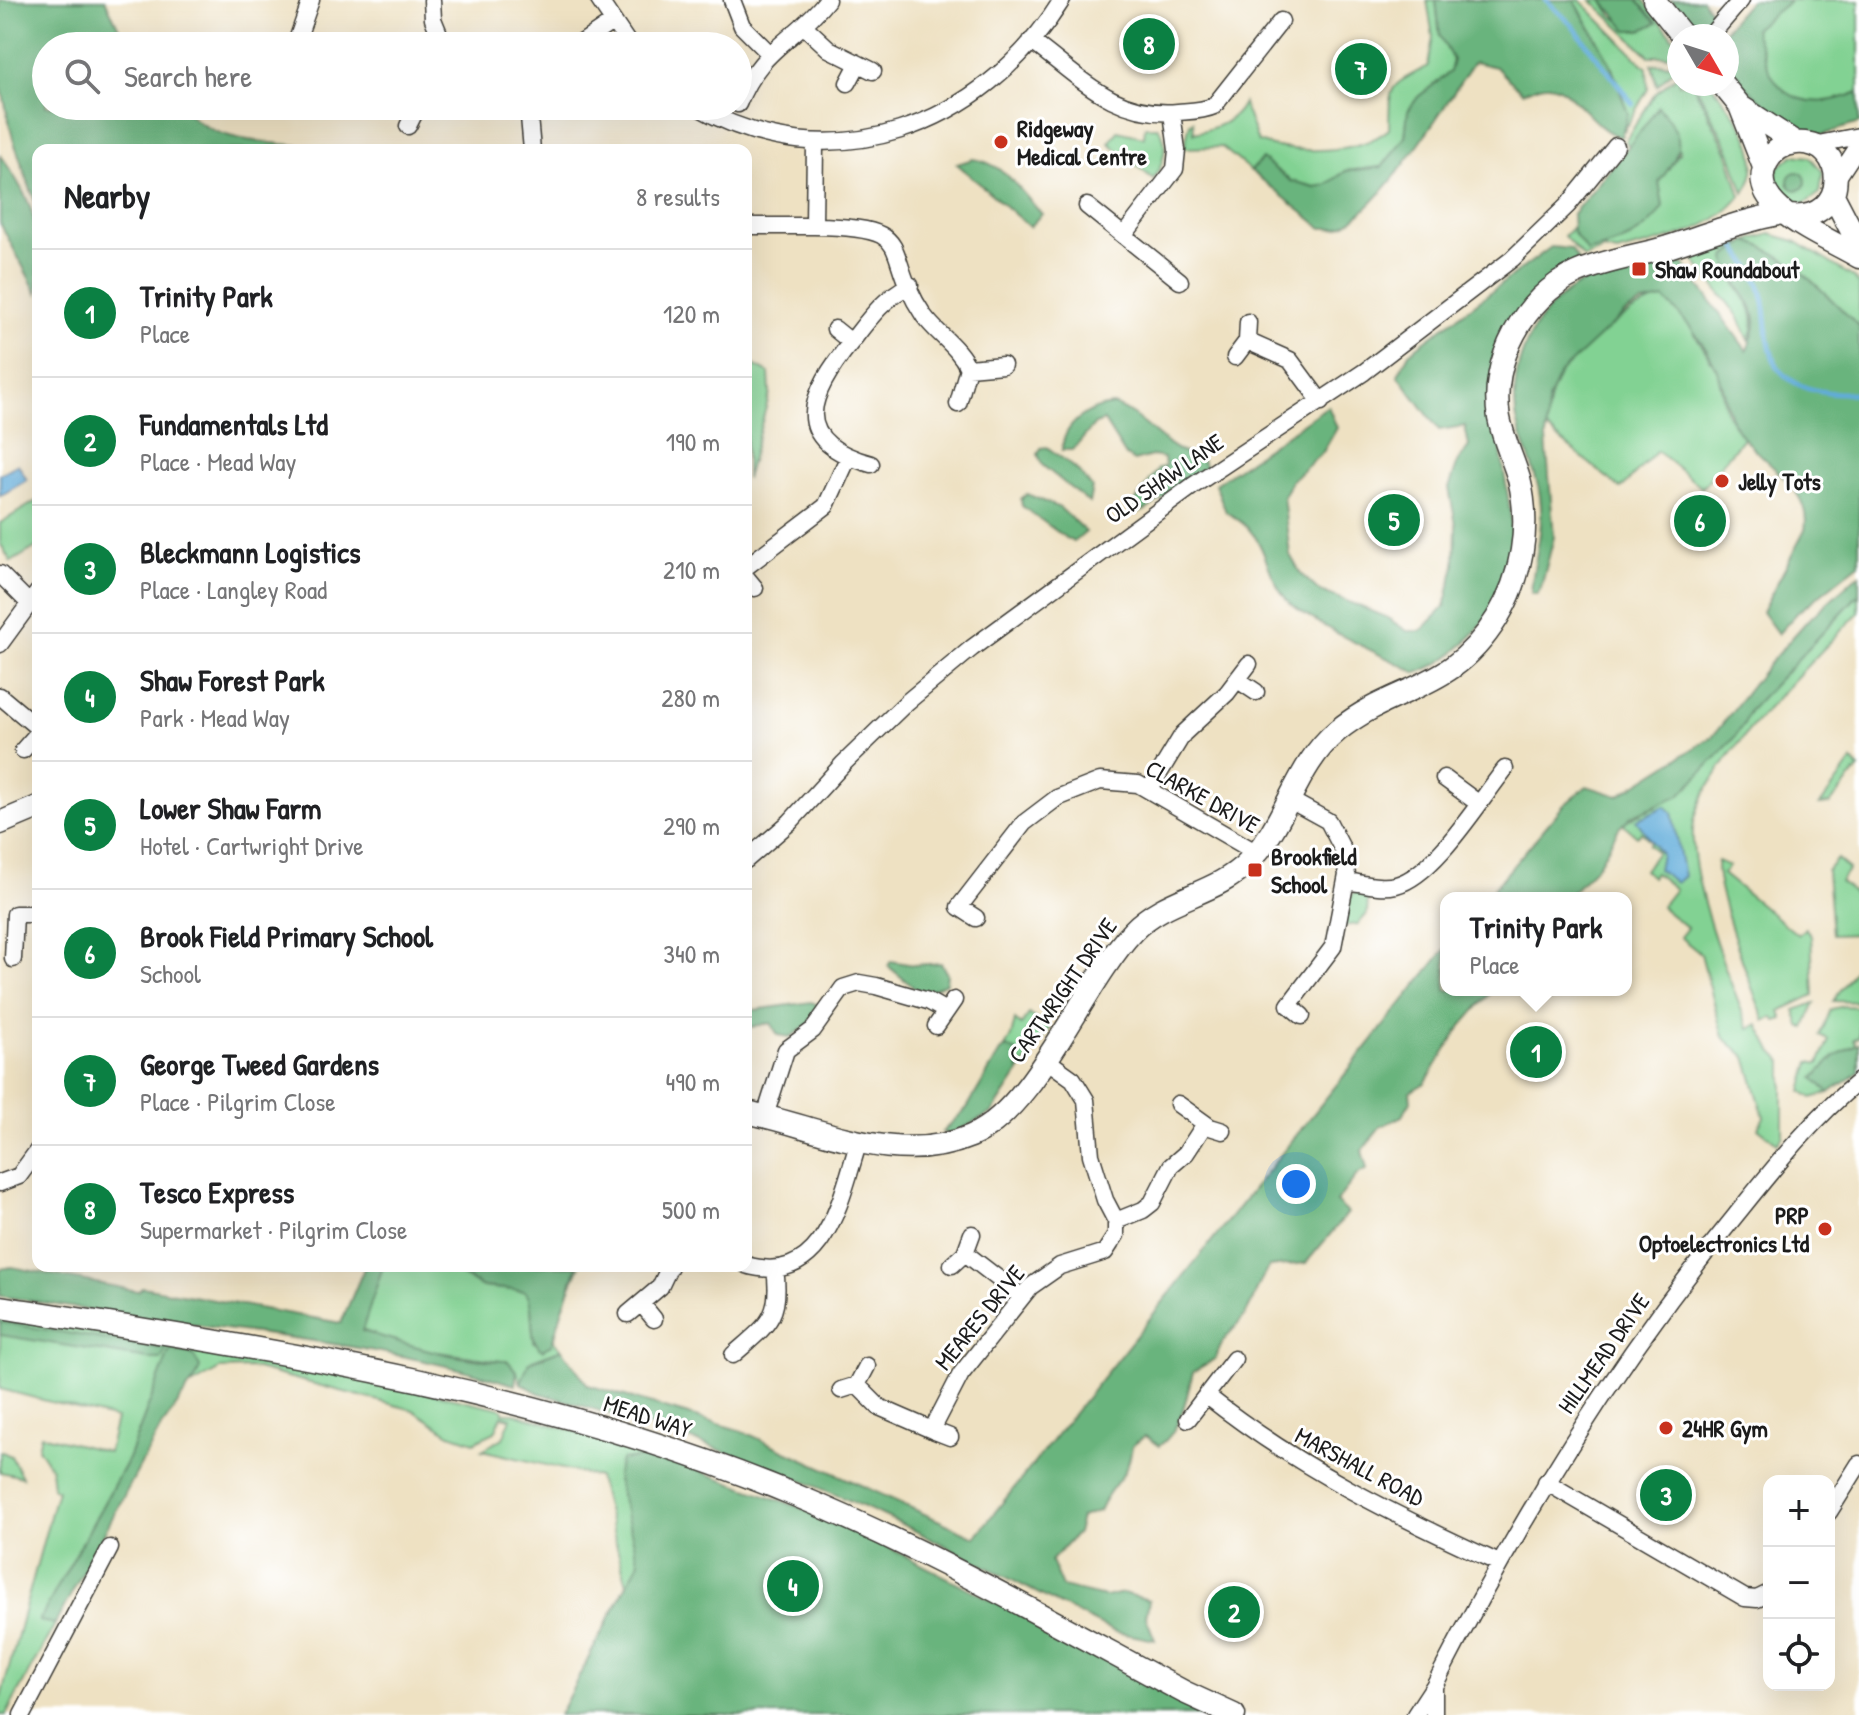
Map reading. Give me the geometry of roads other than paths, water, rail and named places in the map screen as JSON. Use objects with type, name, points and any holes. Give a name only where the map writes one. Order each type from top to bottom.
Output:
[{"type":"main road","points":[[1654,0],[1673,24]]},
{"type":"main road","points":[[1732,96],[1740,106],[1828,156],[1835,187],[1859,245]]},
{"type":"main road","points":[[1740,106],[1763,173],[1766,196],[1786,214],[1859,257]]},
{"type":"main road","points":[[1727,224],[1776,151],[1804,144]]},
{"type":"main road","points":[[1786,214],[1800,217],[1820,211],[1835,187]]},
{"type":"main road","name":"CARTWRIGHT DRIVE","points":[[756,1114],[859,1141],[911,1150],[971,1136],[1009,1110],[1134,929],[1163,907],[1235,873],[1257,853],[1274,830],[1306,766],[1334,734],[1363,714],[1425,686],[1453,668],[1499,615],[1519,566],[1525,525],[1519,480],[1498,414],[1497,383],[1507,350],[1531,310],[1547,292],[1573,274],[1674,245],[1727,224],[1786,214]]},
{"type":"main road","points":[[0,823],[32,810]]},
{"type":"main road","name":"MEAD WAY","points":[[0,1307],[328,1361],[458,1387],[664,1446],[788,1492],[895,1538],[1184,1692],[1234,1715]]},
{"type":"street","points":[[300,32],[311,0]]},
{"type":"street","points":[[599,0],[620,32]]},
{"type":"street","points":[[732,0],[742,26],[748,32]]},
{"type":"street","points":[[752,76],[769,53],[827,0]]},
{"type":"street","points":[[726,120],[768,137],[815,144],[864,139],[932,117],[987,82],[1031,41],[1062,0]]},
{"type":"street","points":[[1720,24],[1741,0]]},
{"type":"street","points":[[427,1],[439,32]]},
{"type":"street","points":[[1031,41],[1121,107],[1140,112],[1172,113],[1214,106],[1281,21]]},
{"type":"street","points":[[597,32],[612,22]]},
{"type":"street","points":[[803,25],[829,49],[865,69],[848,83]]},
{"type":"street","points":[[752,36],[769,53]]},
{"type":"street","points":[[1124,235],[1175,169],[1177,150],[1172,113]]},
{"type":"street","points":[[408,126],[411,120]]},
{"type":"street","points":[[529,120],[531,144]]},
{"type":"street","points":[[1804,144],[1859,136]]},
{"type":"street","points":[[814,226],[815,144]]},
{"type":"street","points":[[1835,187],[1859,145]]},
{"type":"street","name":"OLD SHAW LANE","points":[[752,855],[790,822],[888,720],[949,666],[1194,485],[1321,402],[1534,241],[1616,146]]},
{"type":"street","points":[[1087,206],[1180,281]]},
{"type":"street","points":[[752,226],[864,228],[882,234],[898,252],[926,318],[968,368]]},
{"type":"street","points":[[871,464],[848,458],[819,435],[812,406],[823,379],[851,342],[888,299],[910,285]]},
{"type":"street","points":[[1235,357],[1247,341],[1248,322]]},
{"type":"street","points":[[835,329],[851,342]]},
{"type":"street","points":[[1247,341],[1290,360],[1321,402]]},
{"type":"street","points":[[968,368],[1003,365]]},
{"type":"street","points":[[958,404],[968,368]]},
{"type":"street","points":[[752,562],[826,506],[848,458]]},
{"type":"street","points":[[0,574],[32,597]]},
{"type":"street","points":[[0,644],[32,599]]},
{"type":"street","points":[[1149,790],[1183,734],[1238,680],[1249,664]]},
{"type":"street","points":[[1238,680],[1256,692]]},
{"type":"street","points":[[0,696],[32,725]]},
{"type":"street","points":[[23,750],[32,739]]},
{"type":"street","points":[[1346,881],[1387,886],[1409,879],[1436,856],[1505,769]]},
{"type":"street","points":[[1444,778],[1478,803]]},
{"type":"street","name":"CLARKE DRIVE","points":[[976,918],[959,907],[1004,846],[1044,807],[1071,790],[1100,781],[1128,781],[1149,790],[1257,853]]},
{"type":"street","points":[[1288,799],[1328,821],[1343,850],[1346,881],[1333,947],[1289,1005],[1302,1016]]},
{"type":"street","points":[[13,959],[8,915],[32,914]]},
{"type":"street","points":[[756,1114],[786,1050],[813,1030],[843,988],[855,984],[872,985],[949,1005],[936,1026]]},
{"type":"street","points":[[1045,1059],[1073,1079],[1083,1092],[1095,1172],[1116,1221],[1152,1203],[1171,1166],[1186,1153],[1205,1124]]},
{"type":"street","name":"HILLMEAD DRIVE","points":[[1415,1715],[1546,1482],[1612,1379],[1686,1277],[1787,1156],[1859,1081]]},
{"type":"street","points":[[1178,1104],[1205,1124],[1223,1131]]},
{"type":"street","points":[[752,1266],[775,1269],[802,1258],[826,1237],[859,1141]]},
{"type":"street","points":[[0,1183],[19,1176],[32,1158]]},
{"type":"street","name":"MEARES DRIVE","points":[[932,1430],[956,1382],[1022,1297],[1048,1272],[1105,1252],[1116,1235],[1116,1221]]},
{"type":"street","points":[[972,1234],[958,1259],[1022,1297]]},
{"type":"street","points":[[733,1355],[774,1315],[778,1296],[775,1269]]},
{"type":"street","points":[[654,1319],[635,1308],[660,1287],[667,1272]]},
{"type":"street","points":[[1188,1419],[1234,1359]]},
{"type":"street","points":[[867,1366],[849,1388],[879,1407],[950,1437]]},
{"type":"street","name":"MARSHALL ROAD","points":[[1206,1395],[1280,1450],[1349,1493],[1499,1563]]},
{"type":"street","points":[[1835,1502],[1859,1464]]},
{"type":"street","points":[[1546,1482],[1745,1598],[1763,1596]]},
{"type":"street","points":[[22,1715],[110,1548]]},
{"type":"street","name":"HILLMEAD DRIVE","points":[[1434,1686],[1434,1715]]},
{"type":"water","points":[[18,464],[27,480],[0,496],[0,474]]},
{"type":"water","points":[[1665,806],[1672,812],[1684,876],[1676,883],[1658,869],[1661,854],[1636,820]]},
{"type":"waterway","points":[[1546,0],[1573,26],[1633,104]]},
{"type":"waterway","points":[[1736,247],[1759,284],[1771,351],[1785,375],[1807,388],[1833,393],[1859,393]]},
{"type":"place","name":"Tesco Express","points":[[1149,44]]},
{"type":"place","name":"George Tweed Gardens","points":[[1361,69]]},
{"type":"place","name":"Ridgeway Medical Centre","points":[[1001,142]]},
{"type":"place","name":"Shaw Roundabout","points":[[1639,269]]},
{"type":"place","name":"Jelly Tots","points":[[1722,481]]},
{"type":"place","name":"Lower Shaw Farm","points":[[1394,520]]},
{"type":"place","name":"Brook Field Primary School","points":[[1700,521]]},
{"type":"place","name":"Brookfield School","points":[[1255,870]]},
{"type":"place","name":"Trinity Park","points":[[1536,1052]]},
{"type":"place","name":"PRP Optoelectronics Ltd","points":[[1825,1229]]},
{"type":"place","name":"24HR Gym","points":[[1666,1428]]},
{"type":"place","name":"Bleckmann Logistics","points":[[1666,1495]]},
{"type":"place","name":"Shaw Forest Park","points":[[793,1586]]},
{"type":"place","name":"Fundamentals Ltd","points":[[1234,1612]]}]
